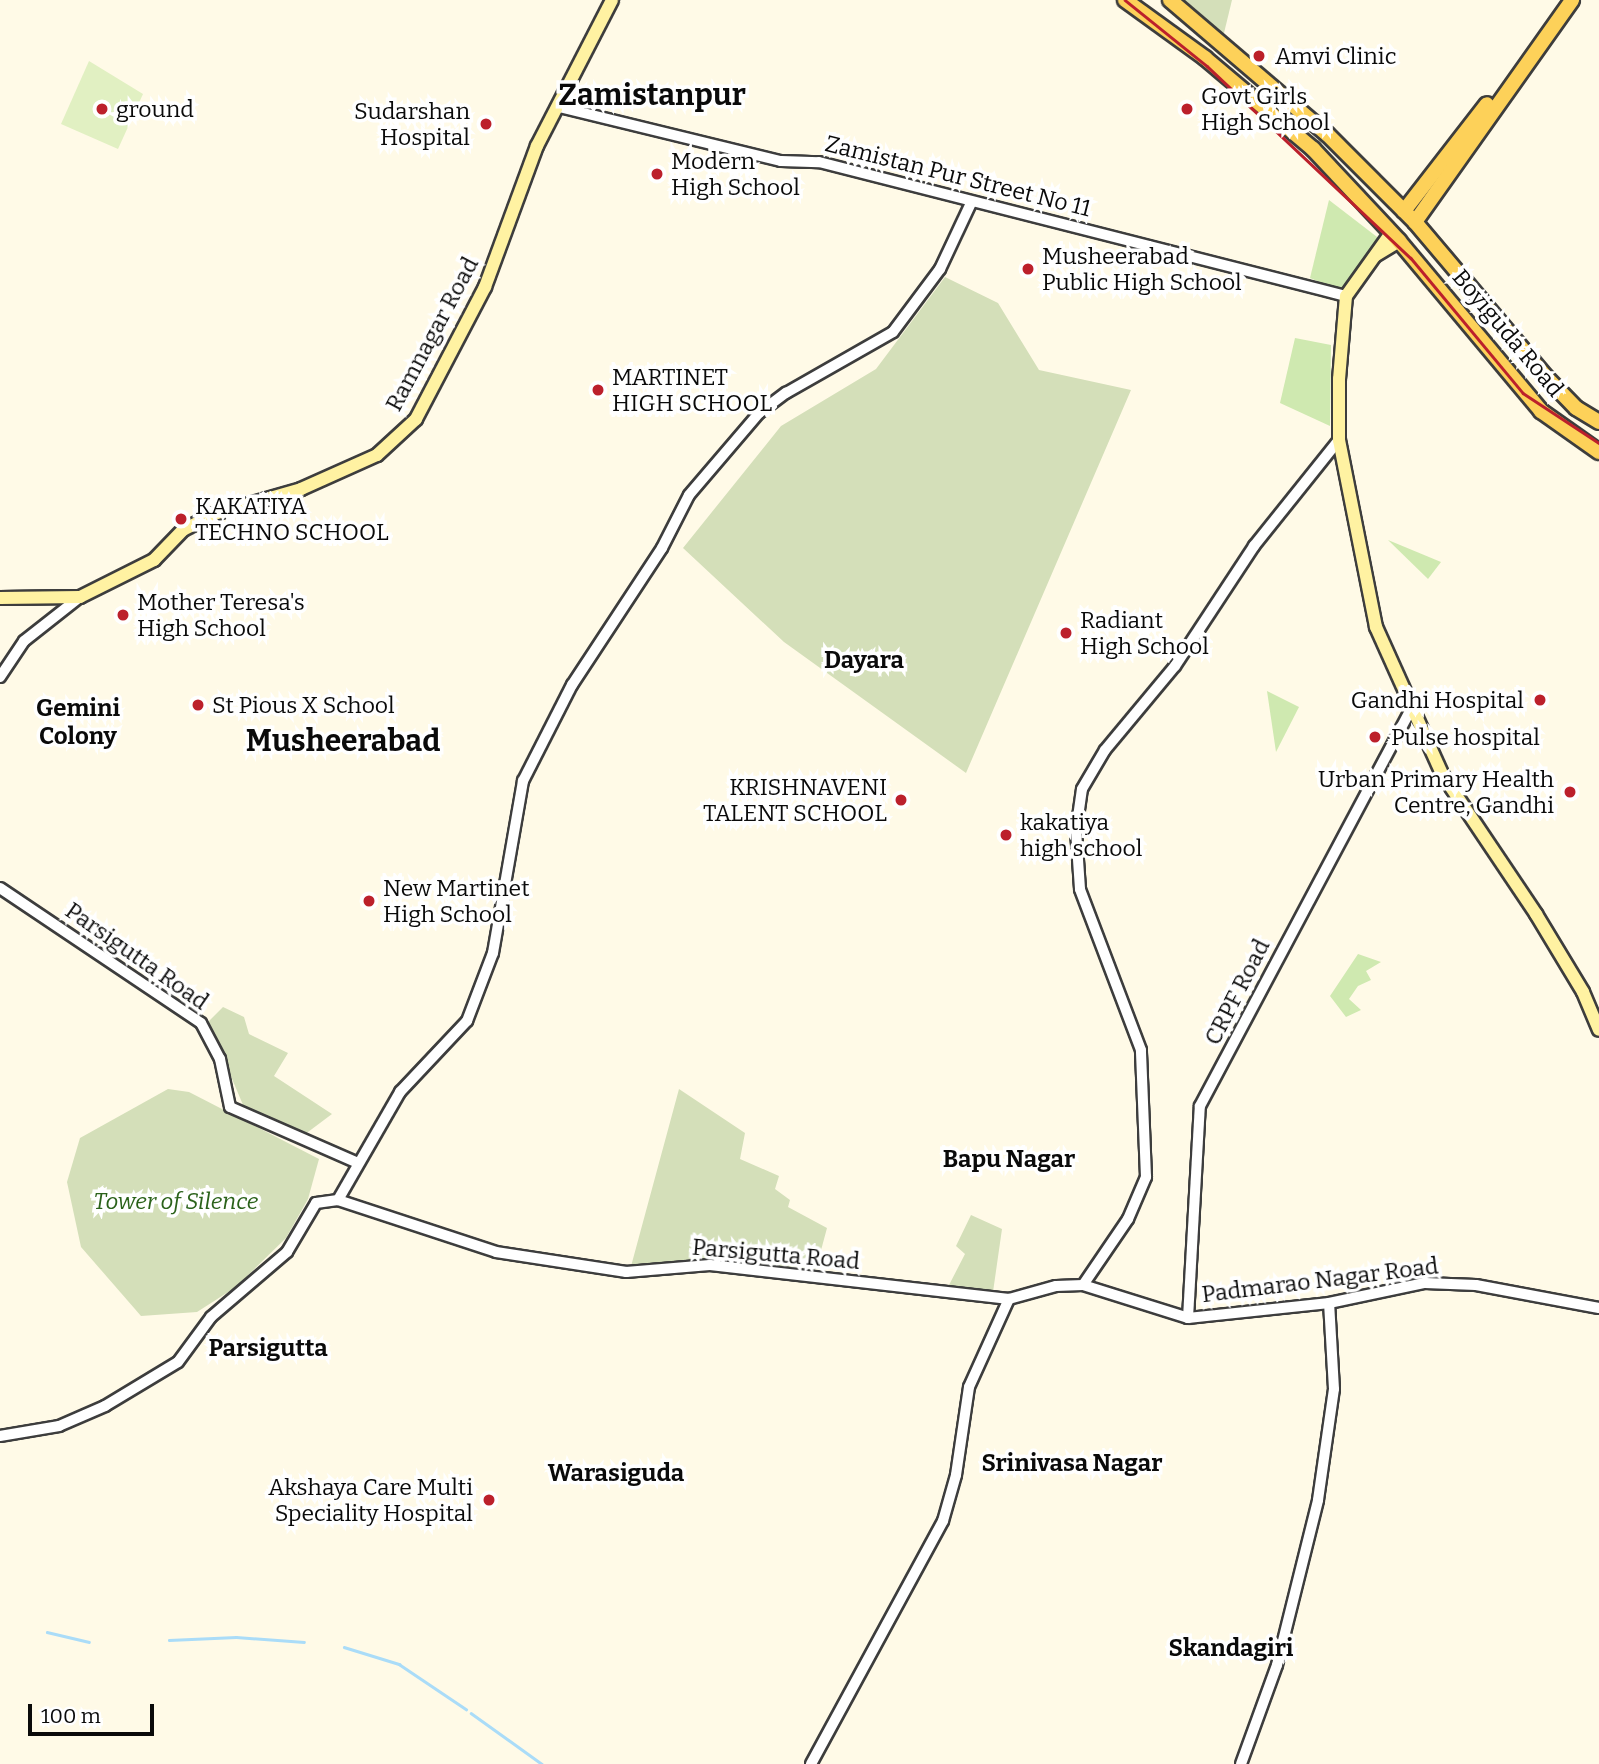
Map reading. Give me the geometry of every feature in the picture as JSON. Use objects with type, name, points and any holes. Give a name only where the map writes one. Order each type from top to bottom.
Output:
[{"type":"main road","name":"Ramnagar Road","points":[[0,598],[80,597],[155,560],[183,530],[214,514],[301,489],[377,455],[416,419],[485,287],[537,146],[612,0]]},
{"type":"main road","name":"Boyiguda Road","points":[[1125,0],[1205,58],[1290,130],[1350,188],[1395,237],[1531,400],[1554,421],[1599,452]]},
{"type":"main road","name":"Boyiguda Road","points":[[1170,0],[1290,102],[1410,216],[1549,380],[1569,400],[1599,422]]},
{"type":"main road","points":[[1410,216],[1562,0]]},
{"type":"main road","points":[[1410,216],[1572,0]]},
{"type":"main road","points":[[1277,118],[1290,102]]},
{"type":"main road","points":[[1290,130],[1304,115]]},
{"type":"main road","points":[[1350,188],[1365,172]]},
{"type":"main road","points":[[1395,237],[1376,255],[1346,296],[1339,440],[1376,626],[1411,710],[1442,774],[1536,914],[1583,992],[1599,1030]]},
{"type":"main road","points":[[1531,400],[1549,380]]},
{"type":"main road","points":[[1554,421],[1569,400]]},
{"type":"street","name":"Zamistan Pur Street No 11","points":[[559,107],[781,161],[819,162],[971,203],[1180,251],[1346,296]]},
{"type":"street","points":[[0,1436],[59,1426],[104,1406],[178,1362],[211,1317],[286,1252],[316,1203],[338,1200],[400,1092],[467,1021],[493,953],[523,780],[572,685],[662,548],[689,495],[759,413],[786,393],[893,332],[940,269],[971,203]]},
{"type":"street","points":[[1083,1285],[1128,1219],[1146,1177],[1141,1050],[1080,889],[1076,831],[1082,789],[1105,750],[1175,666],[1254,546],[1339,440]]},
{"type":"street","points":[[0,677],[24,641],[80,597]]},
{"type":"street","name":"CRPF Road","points":[[1188,1318],[1199,1106],[1411,710]]},
{"type":"street","name":"Parsigutta Road","points":[[0,888],[201,1023],[220,1059],[230,1107],[358,1163]]},
{"type":"street","name":"Parsigutta Road","points":[[338,1200],[496,1252],[626,1272],[710,1265],[1009,1299]]},
{"type":"street","name":"Padmarao Nagar Road","points":[[1009,1299],[1056,1286],[1083,1285],[1188,1318],[1329,1303],[1425,1283],[1476,1285],[1599,1308]]},
{"type":"street","points":[[811,1764],[943,1521],[956,1475],[969,1387],[1009,1299]]},
{"type":"street","points":[[1241,1764],[1277,1665],[1318,1500],[1334,1389],[1329,1303]]},
{"type":"green space","points":[[1179,0],[1232,0],[1224,33],[1217,39]]},
{"type":"green space","name":"ground","points":[[89,61],[143,94],[118,149],[61,124]]},
{"type":"green space","points":[[1329,200],[1381,240],[1341,291],[1310,278]]},
{"type":"green space","points":[[945,277],[998,303],[1039,370],[1131,390],[966,773],[784,642],[683,548],[781,426],[876,369]]},
{"type":"green space","points":[[1295,338],[1331,345],[1330,426],[1280,403]]},
{"type":"green space","points":[[1388,540],[1441,562],[1428,579]]},
{"type":"green space","points":[[1267,691],[1299,707],[1276,752]]},
{"type":"green space","points":[[1358,954],[1381,962],[1366,971],[1371,980],[1358,986],[1349,999],[1361,1010],[1346,1017],[1330,996]]},
{"type":"green space","points":[[223,1007],[244,1017],[249,1034],[288,1053],[274,1076],[332,1114],[304,1135],[246,1112],[208,1022]]},
{"type":"green space","name":"Tower of Silence","points":[[168,1089],[189,1092],[319,1159],[308,1199],[286,1238],[236,1287],[197,1312],[141,1316],[81,1247],[67,1182],[80,1138]]},
{"type":"green space","points":[[679,1089],[745,1133],[740,1159],[779,1176],[775,1189],[790,1200],[788,1207],[827,1228],[816,1269],[709,1260],[630,1270]]},
{"type":"green space","points":[[971,1215],[1002,1229],[993,1292],[948,1287],[965,1254],[956,1246]]},
{"type":"waterway","points":[[47,1632],[89,1642]]},
{"type":"waterway","points":[[169,1640],[236,1637],[304,1642]]},
{"type":"waterway","points":[[344,1647],[399,1664],[466,1709]]},
{"type":"waterway","points":[[471,1713],[542,1764]]},
{"type":"railway","points":[[1125,0],[1207,66],[1411,258],[1523,393],[1599,443]]},
{"type":"place","name":"Amvi Clinic","points":[[1259,56]]},
{"type":"place","name":"ground","points":[[102,109]]},
{"type":"place","name":"Govt Girls High School","points":[[1187,109]]},
{"type":"place","name":"Sudarshan Hospital","points":[[486,124]]},
{"type":"place","name":"Modern High School","points":[[657,174]]},
{"type":"place","name":"Musheerabad Public High School","points":[[1028,269]]},
{"type":"place","name":"MARTINET HIGH SCHOOL","points":[[598,390]]},
{"type":"place","name":"KAKATIYA TECHNO SCHOOL","points":[[181,519]]},
{"type":"place","name":"Mother Teresa's High School","points":[[123,615]]},
{"type":"place","name":"Radiant High School","points":[[1066,633]]},
{"type":"place","name":"Gandhi Hospital","points":[[1540,700]]},
{"type":"place","name":"St Pious X School","points":[[198,705]]},
{"type":"place","name":"Pulse hospital","points":[[1375,737]]},
{"type":"place","name":"Urban Primary Health Centre, Gandhi","points":[[1570,792]]},
{"type":"place","name":"KRISHNAVENI TALENT SCHOOL","points":[[901,800]]},
{"type":"place","name":"kakatiya high school","points":[[1006,835]]},
{"type":"place","name":"New Martinet High School","points":[[369,901]]},
{"type":"place","name":"Akshaya Care Multi Speciality Hospital","points":[[489,1500]]},
{"type":"district","name":"Zamistanpur","points":[[652,95]]},
{"type":"district","name":"Dayara","points":[[864,661]]},
{"type":"district","name":"Gemini Colony","points":[[78,723]]},
{"type":"district","name":"Musheerabad","points":[[343,741]]},
{"type":"district","name":"Bapu Nagar","points":[[1009,1160]]},
{"type":"district","name":"Parsigutta","points":[[268,1349]]},
{"type":"district","name":"Srinivasa Nagar","points":[[1072,1464]]},
{"type":"district","name":"Warasiguda","points":[[616,1474]]},
{"type":"district","name":"Skandagiri","points":[[1231,1649]]}]
